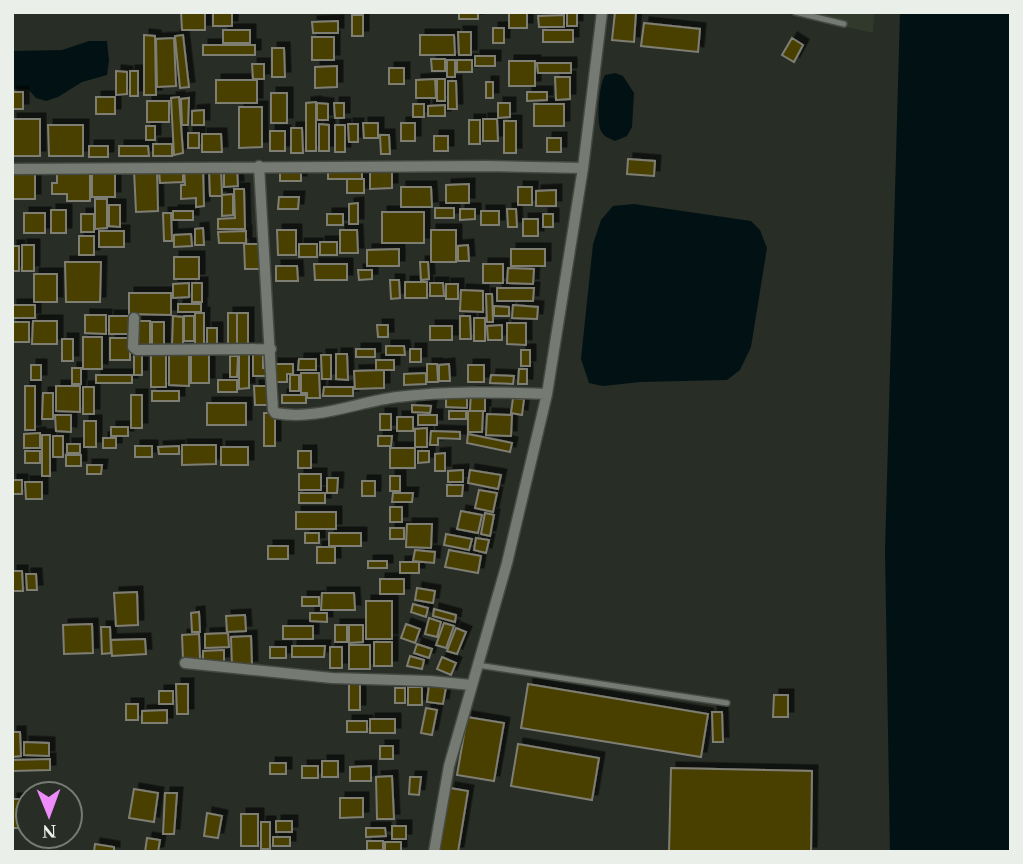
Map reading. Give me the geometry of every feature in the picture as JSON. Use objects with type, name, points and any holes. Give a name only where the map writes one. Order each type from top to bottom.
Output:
[{"type":"street","points":[[434,852],[449,766],[507,563],[547,394],[583,167],[601,12]]},
{"type":"street","points":[[12,169],[259,166],[583,167]]},
{"type":"street","points":[[259,166],[273,410],[279,414],[346,410],[368,402],[445,393],[491,391],[547,394]]},
{"type":"street","points":[[134,318],[136,350],[271,349]]},
{"type":"street","points":[[185,663],[332,678],[471,685]]},
{"type":"lane","points":[[795,12],[844,23]]},
{"type":"lane","points":[[478,665],[727,703]]},
{"type":"shaded area","points":[[782,12],[874,12],[873,33]]},
{"type":"shaded area","points":[[900,12],[1011,12],[1011,852],[890,852],[885,551]]},
{"type":"shaded area","points":[[89,41],[107,41],[107,75],[82,82],[46,101],[36,98],[28,89],[12,89],[12,51],[62,50]]},
{"type":"shaded area","points":[[615,73],[623,76],[634,93],[632,127],[627,136],[615,141],[601,131],[598,112],[605,75]]},
{"type":"shaded area","points":[[634,204],[751,221],[760,230],[767,248],[751,347],[740,370],[727,380],[640,382],[603,386],[589,383],[581,359],[593,244],[601,220],[613,206]]},
{"type":"building","points":[[181,12],[205,12],[205,30],[182,30]]},
{"type":"building","points":[[213,12],[232,12],[232,26],[213,26]]},
{"type":"building","points":[[459,12],[478,12],[478,19],[459,19]]},
{"type":"building","points":[[509,12],[527,12],[527,28],[509,28]]},
{"type":"building","points":[[567,12],[577,12],[577,26],[567,26]]},
{"type":"building","points":[[615,12],[636,12],[634,42],[612,40]]},
{"type":"building","points":[[352,15],[363,15],[363,36],[352,36]]},
{"type":"building","points":[[564,15],[564,27],[539,27],[538,16]]},
{"type":"building","points":[[338,21],[338,33],[313,33],[312,22]]},
{"type":"building","points":[[644,23],[700,29],[698,52],[641,46]]},
{"type":"building","points":[[493,28],[504,28],[504,43],[493,43]]},
{"type":"building","points":[[223,30],[250,30],[250,43],[223,43]]},
{"type":"building","points":[[543,30],[573,30],[573,42],[543,42]]},
{"type":"building","points":[[458,32],[471,32],[471,55],[459,55]]},
{"type":"building","points":[[144,35],[155,36],[156,95],[144,95]]},
{"type":"building","points":[[183,35],[189,87],[180,88],[175,36]]},
{"type":"building","points":[[420,35],[454,35],[455,55],[420,55]]},
{"type":"building","points":[[312,37],[334,37],[334,60],[312,60]]},
{"type":"building","points":[[174,38],[176,86],[157,87],[156,39]]},
{"type":"building","points":[[792,38],[803,45],[794,62],[782,55]]},
{"type":"building","points":[[203,45],[255,45],[255,55],[203,55]]},
{"type":"building","points":[[272,48],[284,48],[285,77],[272,77]]},
{"type":"building","points":[[475,56],[495,56],[495,66],[475,66]]},
{"type":"building","points":[[431,59],[445,59],[445,71],[432,71]]},
{"type":"building","points":[[447,60],[455,60],[455,77],[447,77]]},
{"type":"building","points":[[457,60],[472,60],[472,72],[457,72]]},
{"type":"building","points":[[509,61],[535,61],[535,86],[509,86]]},
{"type":"building","points":[[537,63],[571,63],[571,73],[538,73]]},
{"type":"building","points":[[252,64],[264,64],[264,79],[253,79]]},
{"type":"building","points":[[337,66],[337,87],[315,88],[315,67]]},
{"type":"building","points":[[389,68],[404,68],[404,84],[389,84]]},
{"type":"building","points":[[116,71],[127,72],[127,94],[116,95]]},
{"type":"building","points":[[130,71],[138,71],[138,96],[130,96]]},
{"type":"building","points":[[555,77],[570,77],[570,99],[556,100]]},
{"type":"building","points":[[435,79],[436,98],[416,98],[416,80]]},
{"type":"building","points":[[437,79],[445,79],[445,101],[437,101]]},
{"type":"building","points":[[216,80],[257,80],[257,103],[216,103]]},
{"type":"building","points":[[448,81],[456,81],[457,109],[448,109]]},
{"type":"building","points":[[486,82],[493,82],[493,98],[486,98]]},
{"type":"building","points":[[12,92],[23,92],[23,109],[12,109]]},
{"type":"building","points":[[527,92],[547,92],[547,100],[527,101]]},
{"type":"building","points":[[271,93],[287,93],[287,123],[271,123]]},
{"type":"building","points":[[96,97],[115,97],[115,114],[96,114]]},
{"type":"building","points":[[179,97],[183,153],[174,155],[171,98]]},
{"type":"building","points":[[189,98],[188,125],[182,125],[181,99]]},
{"type":"building","points":[[147,101],[169,101],[169,122],[147,122]]},
{"type":"building","points":[[316,102],[316,151],[306,151],[306,103]]},
{"type":"building","points":[[317,103],[328,104],[328,120],[317,120]]},
{"type":"building","points":[[334,103],[344,103],[344,118],[335,118]]},
{"type":"building","points":[[498,103],[510,103],[510,117],[498,118]]},
{"type":"building","points":[[413,104],[424,104],[424,117],[413,117]]},
{"type":"building","points":[[534,104],[564,104],[564,126],[534,126]]},
{"type":"building","points":[[445,105],[445,116],[428,116],[428,106]]},
{"type":"building","points":[[239,107],[262,107],[262,147],[239,148]]},
{"type":"building","points":[[204,110],[204,125],[192,125],[192,111]]},
{"type":"building","points":[[12,119],[40,119],[40,156],[13,156]]},
{"type":"building","points":[[483,119],[497,119],[498,141],[483,141]]},
{"type":"building","points":[[469,120],[480,120],[480,144],[469,144]]},
{"type":"building","points":[[504,121],[516,121],[516,153],[504,153]]},
{"type":"building","points":[[363,123],[378,123],[378,138],[364,138]]},
{"type":"building","points":[[401,123],[415,123],[415,141],[401,141]]},
{"type":"building","points":[[319,124],[329,125],[329,151],[319,151]]},
{"type":"building","points":[[348,124],[358,124],[358,142],[349,142]]},
{"type":"building","points":[[48,125],[83,125],[83,156],[49,156]]},
{"type":"building","points":[[335,125],[345,125],[345,152],[335,152]]},
{"type":"building","points":[[146,126],[155,126],[155,140],[146,140]]},
{"type":"building","points":[[291,128],[302,128],[303,153],[291,153]]},
{"type":"building","points":[[270,131],[285,131],[285,151],[270,151]]},
{"type":"building","points":[[188,133],[199,133],[199,148],[188,148]]},
{"type":"building","points":[[202,134],[221,134],[222,152],[202,152]]},
{"type":"building","points":[[380,135],[389,135],[390,154],[381,154]]},
{"type":"building","points":[[434,136],[448,136],[448,151],[434,151]]},
{"type":"building","points":[[547,138],[561,138],[561,152],[547,152]]},
{"type":"building","points":[[153,144],[172,144],[172,156],[153,156]]},
{"type":"building","points":[[89,146],[108,146],[108,157],[89,157]]},
{"type":"building","points":[[119,146],[148,146],[149,156],[119,156]]},
{"type":"building","points":[[628,159],[655,161],[654,176],[627,174]]},
{"type":"building","points":[[203,168],[204,206],[196,207],[196,198],[181,199],[181,185],[185,185],[184,169]]},
{"type":"building","points":[[221,168],[222,196],[210,196],[209,169]]},
{"type":"building","points":[[328,168],[362,168],[362,179],[328,179]]},
{"type":"building","points":[[157,169],[158,211],[136,212],[134,170]]},
{"type":"building","points":[[183,169],[183,182],[160,183],[159,170]]},
{"type":"building","points":[[237,169],[238,186],[224,187],[224,170]]},
{"type":"building","points":[[392,169],[392,188],[370,189],[370,170]]},
{"type":"building","points":[[280,170],[301,170],[301,181],[280,181]]},
{"type":"building","points":[[13,173],[35,173],[35,199],[13,199]]},
{"type":"building","points":[[57,173],[90,173],[90,201],[67,201],[67,194],[52,194],[52,183],[57,183]]},
{"type":"building","points":[[92,173],[115,173],[115,197],[92,197]]},
{"type":"building","points":[[347,179],[364,179],[364,193],[347,193]]},
{"type":"building","points":[[469,184],[469,203],[446,203],[446,185]]},
{"type":"building","points":[[401,187],[431,187],[432,207],[401,207]]},
{"type":"building","points":[[518,187],[532,187],[532,205],[518,205]]},
{"type":"building","points":[[234,189],[244,189],[245,229],[218,229],[218,219],[235,218]]},
{"type":"building","points":[[556,190],[556,206],[536,206],[536,191]]},
{"type":"building","points":[[233,194],[233,215],[222,216],[222,195]]},
{"type":"building","points":[[279,197],[299,197],[298,209],[278,209]]},
{"type":"building","points":[[95,199],[107,199],[107,228],[95,229]]},
{"type":"building","points":[[358,203],[358,224],[349,224],[349,204]]},
{"type":"building","points":[[109,205],[120,205],[120,227],[109,226]]},
{"type":"building","points":[[435,208],[454,208],[454,218],[435,218]]},
{"type":"building","points":[[460,209],[475,209],[475,219],[460,220]]},
{"type":"building","points":[[507,209],[516,209],[517,227],[508,227]]},
{"type":"building","points":[[51,210],[66,210],[66,233],[51,233]]},
{"type":"building","points":[[173,211],[193,211],[193,220],[173,220]]},
{"type":"building","points":[[481,211],[499,211],[499,225],[481,225]]},
{"type":"building","points":[[382,212],[424,212],[424,243],[382,243]]},
{"type":"building","points":[[24,213],[45,213],[45,233],[24,233]]},
{"type":"building","points":[[163,213],[171,213],[172,241],[164,241]]},
{"type":"building","points":[[81,214],[94,214],[94,232],[81,232]]},
{"type":"building","points":[[327,214],[343,214],[343,225],[327,225]]},
{"type":"building","points":[[543,214],[553,214],[553,227],[543,227]]},
{"type":"building","points":[[523,219],[538,219],[538,236],[523,236]]},
{"type":"building","points":[[203,228],[204,245],[195,245],[195,229]]},
{"type":"building","points":[[277,230],[296,230],[296,255],[278,255]]},
{"type":"building","points":[[340,230],[357,230],[358,253],[340,253]]},
{"type":"building","points":[[431,230],[456,230],[456,262],[431,262]]},
{"type":"building","points":[[99,231],[124,231],[124,247],[99,247]]},
{"type":"building","points":[[246,231],[246,243],[219,243],[218,232]]},
{"type":"building","points":[[191,234],[192,246],[174,247],[174,235]]},
{"type":"building","points":[[79,236],[94,236],[94,255],[79,255]]},
{"type":"building","points":[[320,242],[337,242],[337,255],[320,255]]},
{"type":"building","points":[[244,244],[260,244],[260,269],[245,269]]},
{"type":"building","points":[[299,244],[317,244],[317,257],[299,257]]},
{"type":"building","points":[[22,245],[34,245],[34,271],[22,271]]},
{"type":"building","points":[[468,245],[469,261],[458,261],[458,246]]},
{"type":"building","points":[[12,246],[19,246],[19,271],[12,271]]},
{"type":"building","points":[[399,249],[399,266],[367,266],[367,250]]},
{"type":"building","points":[[511,249],[545,249],[545,266],[511,266]]},
{"type":"building","points":[[174,257],[199,257],[199,279],[174,279]]},
{"type":"building","points":[[65,262],[101,262],[100,302],[66,302]]},
{"type":"building","points":[[420,262],[428,262],[429,279],[421,280]]},
{"type":"building","points":[[314,264],[347,264],[347,280],[315,280]]},
{"type":"building","points":[[483,264],[503,264],[503,283],[483,283]]},
{"type":"building","points":[[276,266],[297,266],[298,281],[276,281]]},
{"type":"building","points":[[508,268],[534,269],[533,284],[507,283]]},
{"type":"building","points":[[358,270],[372,270],[372,279],[359,280]]},
{"type":"building","points":[[34,274],[57,274],[57,302],[34,302]]},
{"type":"building","points":[[390,280],[399,280],[400,298],[391,299]]},
{"type":"building","points":[[405,282],[427,282],[427,298],[405,298]]},
{"type":"building","points":[[189,283],[189,297],[173,298],[173,284]]},
{"type":"building","points":[[192,283],[202,283],[202,302],[192,302]]},
{"type":"building","points":[[430,283],[443,283],[444,296],[430,296]]},
{"type":"building","points":[[446,284],[458,284],[458,299],[446,299]]},
{"type":"building","points":[[497,288],[534,288],[533,301],[497,301]]},
{"type":"building","points":[[461,290],[483,291],[483,312],[460,311]]},
{"type":"building","points":[[129,293],[171,293],[171,315],[129,314]]},
{"type":"building","points":[[486,294],[492,294],[493,322],[487,322]]},
{"type":"building","points":[[178,304],[201,304],[201,312],[178,312]]},
{"type":"building","points":[[12,305],[35,305],[35,318],[12,318]]},
{"type":"building","points":[[513,305],[538,307],[537,319],[512,318]]},
{"type":"building","points":[[494,306],[509,307],[509,316],[494,316]]},
{"type":"building","points":[[195,313],[204,313],[204,345],[195,345]]},
{"type":"building","points":[[228,313],[237,313],[237,347],[228,348]]},
{"type":"building","points":[[237,313],[248,313],[248,347],[237,347]]},
{"type":"building","points":[[85,315],[106,315],[106,334],[85,333]]},
{"type":"building","points":[[109,316],[131,316],[131,334],[109,334]]},
{"type":"building","points":[[173,316],[183,317],[183,346],[172,346]]},
{"type":"building","points":[[184,316],[194,316],[194,341],[184,341]]},
{"type":"building","points":[[460,316],[470,316],[471,339],[460,339]]},
{"type":"building","points":[[474,318],[485,318],[485,341],[474,341]]},
{"type":"building","points":[[33,321],[57,321],[57,344],[32,344]]},
{"type":"building","points":[[137,321],[150,321],[150,348],[137,348]]},
{"type":"building","points":[[12,322],[29,322],[29,342],[12,342]]},
{"type":"building","points":[[152,322],[164,322],[164,347],[152,347]]},
{"type":"building","points":[[507,323],[526,323],[526,345],[507,344]]},
{"type":"building","points":[[377,325],[388,325],[388,337],[378,337]]},
{"type":"building","points":[[502,325],[502,340],[488,340],[487,326]]},
{"type":"building","points":[[430,326],[452,326],[452,340],[430,340]]},
{"type":"building","points":[[207,328],[217,328],[217,347],[207,347]]},
{"type":"building","points":[[83,337],[102,337],[102,369],[83,369]]},
{"type":"building","points":[[110,338],[130,338],[130,360],[110,360]]},
{"type":"building","points":[[62,339],[73,339],[73,361],[62,361]]},
{"type":"building","points":[[386,346],[404,346],[405,355],[386,355]]},
{"type":"building","points":[[356,349],[375,349],[375,357],[356,357]]},
{"type":"building","points":[[410,349],[421,349],[421,362],[410,362]]},
{"type":"building","points":[[253,350],[263,350],[263,368],[267,368],[267,376],[253,376]]},
{"type":"building","points":[[521,350],[530,350],[530,366],[521,366]]},
{"type":"building","points":[[191,352],[209,352],[209,383],[191,383]]},
{"type":"building","points":[[134,353],[142,353],[142,375],[134,375]]},
{"type":"building","points":[[151,353],[166,353],[166,387],[151,387]]},
{"type":"building","points":[[169,353],[189,353],[189,386],[169,385]]},
{"type":"building","points":[[239,353],[249,353],[249,388],[239,389]]},
{"type":"building","points":[[336,354],[347,354],[348,380],[336,379]]},
{"type":"building","points":[[321,355],[331,355],[331,379],[322,379]]},
{"type":"building","points":[[230,356],[238,356],[237,377],[230,377]]},
{"type":"building","points":[[299,359],[316,359],[316,370],[298,370]]},
{"type":"building","points":[[376,360],[394,360],[394,370],[376,370]]},
{"type":"building","points":[[273,364],[293,364],[293,374],[287,374],[287,382],[273,382]]},
{"type":"building","points":[[427,364],[437,364],[438,382],[427,382]]},
{"type":"building","points":[[449,364],[450,381],[439,381],[439,365]]},
{"type":"building","points":[[31,365],[41,365],[41,380],[31,380]]},
{"type":"building","points":[[468,365],[484,365],[484,382],[468,382]]},
{"type":"building","points":[[72,368],[81,368],[81,384],[72,384]]},
{"type":"building","points":[[519,369],[527,369],[527,384],[518,384]]},
{"type":"building","points":[[384,370],[384,388],[355,389],[354,371]]},
{"type":"building","points":[[301,373],[319,373],[320,398],[307,398],[307,393],[301,393]]},
{"type":"building","points":[[426,373],[426,384],[404,385],[404,374]]},
{"type":"building","points":[[96,375],[132,375],[132,383],[96,383]]},
{"type":"building","points":[[290,375],[299,375],[299,391],[290,391]]},
{"type":"building","points":[[491,375],[514,376],[513,384],[490,383]]},
{"type":"building","points":[[218,380],[237,380],[237,392],[218,392]]},
{"type":"building","points":[[25,386],[35,386],[35,430],[25,430]]},
{"type":"building","points":[[56,386],[80,386],[80,412],[56,411]]},
{"type":"building","points":[[254,386],[272,386],[272,405],[255,405]]},
{"type":"building","points":[[83,387],[94,387],[94,414],[83,414]]},
{"type":"building","points":[[324,387],[353,387],[353,396],[323,396]]},
{"type":"building","points":[[152,391],[179,391],[179,401],[152,401]]},
{"type":"building","points":[[471,392],[485,392],[485,411],[470,411]]},
{"type":"building","points":[[43,393],[53,393],[53,419],[42,419]]},
{"type":"building","points":[[131,395],[142,395],[142,428],[131,428]]},
{"type":"building","points":[[282,395],[306,395],[306,403],[282,403]]},
{"type":"building","points":[[446,395],[467,395],[467,408],[446,407]]},
{"type":"building","points":[[513,398],[524,399],[522,415],[511,413]]},
{"type":"building","points":[[207,403],[246,403],[246,425],[207,425]]},
{"type":"building","points":[[412,405],[431,406],[430,413],[412,412]]},
{"type":"building","points":[[449,411],[466,411],[466,419],[449,419]]},
{"type":"building","points":[[468,411],[483,411],[482,432],[468,432]]},
{"type":"building","points":[[264,413],[275,413],[275,446],[264,446]]},
{"type":"building","points":[[380,414],[391,414],[391,430],[380,430]]},
{"type":"building","points":[[487,414],[512,415],[511,436],[486,435]]},
{"type":"building","points":[[55,415],[71,415],[71,432],[56,431]]},
{"type":"building","points":[[418,415],[437,415],[437,425],[418,425]]},
{"type":"building","points":[[397,417],[413,417],[413,431],[397,431]]},
{"type":"building","points":[[84,421],[96,421],[96,447],[84,447]]},
{"type":"building","points":[[111,427],[128,427],[128,436],[111,436]]},
{"type":"building","points":[[427,428],[427,447],[415,447],[415,429]]},
{"type":"building","points":[[431,431],[460,432],[460,439],[438,438],[438,445],[430,445]]},
{"type":"building","points":[[40,433],[40,448],[24,448],[24,434]]},
{"type":"building","points":[[468,434],[512,443],[510,452],[467,443]]},
{"type":"building","points":[[42,435],[50,435],[50,476],[42,476]]},
{"type":"building","points":[[53,436],[63,436],[63,457],[53,457]]},
{"type":"building","points":[[378,436],[392,436],[391,446],[378,446]]},
{"type":"building","points":[[103,438],[116,438],[116,448],[103,448]]},
{"type":"building","points":[[67,444],[80,444],[80,453],[67,453]]},
{"type":"building","points":[[182,445],[216,445],[216,464],[182,465]]},
{"type":"building","points":[[135,446],[152,446],[152,457],[135,457]]},
{"type":"building","points":[[179,446],[179,454],[159,454],[158,447]]},
{"type":"building","points":[[221,447],[248,447],[248,465],[221,465]]},
{"type":"building","points":[[390,448],[415,448],[415,468],[390,468]]},
{"type":"building","points":[[25,451],[40,451],[40,463],[25,463]]},
{"type":"building","points":[[298,451],[311,451],[311,468],[298,468]]},
{"type":"building","points":[[418,451],[429,451],[429,462],[418,463]]},
{"type":"building","points":[[445,453],[445,471],[435,471],[435,454]]},
{"type":"building","points":[[66,455],[81,455],[81,466],[66,466]]},
{"type":"building","points":[[87,465],[102,465],[101,474],[87,474]]},
{"type":"building","points":[[463,470],[463,482],[448,482],[448,471]]},
{"type":"building","points":[[470,470],[501,475],[498,489],[468,483]]},
{"type":"building","points":[[299,474],[321,474],[321,490],[299,490]]},
{"type":"building","points":[[390,476],[400,476],[400,491],[390,491]]},
{"type":"building","points":[[327,478],[338,478],[337,493],[327,493]]},
{"type":"building","points":[[12,480],[22,480],[22,494],[12,494]]},
{"type":"building","points":[[362,481],[375,481],[375,496],[362,496]]},
{"type":"building","points":[[25,482],[42,482],[42,499],[26,499]]},
{"type":"building","points":[[447,485],[463,485],[462,496],[447,496]]},
{"type":"building","points":[[479,490],[497,493],[493,512],[475,508]]},
{"type":"building","points":[[299,493],[325,493],[325,503],[299,503]]},
{"type":"building","points":[[393,493],[413,493],[412,502],[392,502]]},
{"type":"building","points":[[390,507],[402,507],[402,522],[390,522]]},
{"type":"building","points":[[461,511],[482,515],[478,533],[457,529]]},
{"type":"building","points":[[296,512],[336,512],[336,529],[296,529]]},
{"type":"building","points":[[485,513],[494,515],[490,536],[481,534]]},
{"type":"building","points":[[407,524],[432,524],[431,548],[406,547]]},
{"type":"building","points":[[390,528],[404,528],[404,539],[390,539]]},
{"type":"building","points":[[305,533],[319,533],[319,543],[305,543]]},
{"type":"building","points":[[329,533],[361,533],[361,546],[329,546]]},
{"type":"building","points":[[446,534],[472,539],[469,550],[444,545]]},
{"type":"building","points":[[476,538],[489,540],[486,553],[474,550]]},
{"type":"building","points":[[268,546],[288,546],[288,559],[268,559]]},
{"type":"building","points":[[317,547],[335,547],[335,563],[317,563]]},
{"type":"building","points":[[415,550],[435,552],[434,563],[413,561]]},
{"type":"building","points":[[449,550],[481,556],[478,573],[445,567]]},
{"type":"building","points":[[368,561],[387,561],[387,568],[368,568]]},
{"type":"building","points":[[400,562],[419,562],[419,573],[400,573]]},
{"type":"building","points":[[12,571],[22,571],[23,591],[12,591]]},
{"type":"building","points":[[26,574],[36,574],[37,590],[27,590]]},
{"type":"building","points":[[380,579],[404,579],[404,594],[380,594]]},
{"type":"building","points":[[417,588],[435,591],[433,603],[415,600]]},
{"type":"building","points":[[137,592],[138,625],[116,626],[114,593]]},
{"type":"building","points":[[322,593],[354,593],[355,610],[321,610]]},
{"type":"building","points":[[302,597],[319,597],[319,606],[302,606]]},
{"type":"building","points":[[366,601],[392,601],[392,639],[366,639]]},
{"type":"building","points":[[413,604],[428,608],[426,617],[411,612]]},
{"type":"building","points":[[434,609],[456,615],[455,622],[433,616]]},
{"type":"building","points":[[199,612],[200,632],[192,632],[191,613]]},
{"type":"building","points":[[310,613],[327,613],[327,622],[310,621]]},
{"type":"building","points":[[245,615],[246,631],[227,632],[226,616]]},
{"type":"building","points":[[429,618],[441,622],[437,637],[425,634]]},
{"type":"building","points":[[444,623],[454,626],[446,648],[436,645]]},
{"type":"building","points":[[92,624],[93,653],[64,654],[63,625]]},
{"type":"building","points":[[406,624],[420,629],[415,643],[401,638]]},
{"type":"building","points":[[335,625],[347,625],[347,642],[335,642]]},
{"type":"building","points":[[349,625],[363,625],[363,642],[349,643]]},
{"type":"building","points":[[283,626],[313,626],[313,639],[283,639]]},
{"type":"building","points":[[101,627],[110,627],[111,653],[102,654]]},
{"type":"building","points":[[456,628],[466,632],[457,654],[447,651]]},
{"type":"building","points":[[228,633],[229,647],[205,648],[205,634]]},
{"type":"building","points":[[199,634],[200,659],[183,660],[182,635]]},
{"type":"building","points":[[251,636],[252,666],[232,667],[231,637]]},
{"type":"building","points":[[145,639],[146,654],[112,656],[111,640]]},
{"type":"building","points":[[374,642],[392,642],[392,666],[374,666]]},
{"type":"building","points":[[417,644],[432,649],[429,658],[414,653]]},
{"type":"building","points":[[349,645],[370,645],[370,669],[349,669]]},
{"type":"building","points":[[292,646],[325,646],[324,657],[292,657]]},
{"type":"building","points":[[270,647],[286,647],[286,658],[270,658]]},
{"type":"building","points":[[330,647],[342,647],[342,668],[330,668]]},
{"type":"building","points":[[224,650],[224,662],[203,662],[203,651]]},
{"type":"building","points":[[410,656],[424,660],[422,669],[407,666]]},
{"type":"building","points":[[442,657],[456,663],[451,675],[437,669]]},
{"type":"building","points":[[349,683],[360,683],[360,710],[349,710]]},
{"type":"building","points":[[176,684],[188,684],[188,714],[177,714]]},
{"type":"building","points":[[429,684],[446,687],[443,704],[427,702]]},
{"type":"building","points":[[528,684],[708,714],[701,757],[521,728]]},
{"type":"building","points":[[408,687],[422,687],[422,705],[408,705]]},
{"type":"building","points":[[395,688],[405,688],[405,703],[395,703]]},
{"type":"building","points":[[159,691],[173,691],[173,704],[159,704]]},
{"type":"building","points":[[774,695],[788,695],[788,717],[773,717]]},
{"type":"building","points":[[126,704],[138,704],[138,720],[126,720]]},
{"type":"building","points":[[426,708],[437,710],[432,735],[421,733]]},
{"type":"building","points":[[167,710],[167,723],[142,723],[142,711]]},
{"type":"building","points":[[712,712],[722,712],[723,742],[713,742]]},
{"type":"building","points":[[467,717],[504,723],[494,781],[457,775]]},
{"type":"building","points":[[370,719],[395,719],[395,733],[370,733]]},
{"type":"building","points":[[347,721],[367,721],[367,732],[347,732]]},
{"type":"building","points":[[12,732],[20,732],[21,756],[12,757]]},
{"type":"building","points":[[24,742],[49,743],[49,756],[24,755]]},
{"type":"building","points":[[518,744],[599,758],[592,800],[511,786]]},
{"type":"building","points":[[380,746],[393,746],[393,759],[380,759]]},
{"type":"building","points":[[50,759],[50,770],[12,771],[12,760]]},
{"type":"building","points":[[322,761],[338,761],[338,777],[322,777]]},
{"type":"building","points":[[270,763],[286,763],[286,774],[270,774]]},
{"type":"building","points":[[302,766],[318,766],[318,778],[302,778]]},
{"type":"building","points":[[371,766],[371,781],[350,781],[350,767]]},
{"type":"building","points":[[671,768],[812,771],[811,852],[669,852]]},
{"type":"building","points":[[392,776],[394,819],[377,819],[376,777]]},
{"type":"building","points":[[410,777],[421,777],[419,795],[409,794]]},
{"type":"building","points":[[450,788],[468,791],[458,852],[439,852]]},
{"type":"building","points":[[134,789],[158,793],[154,822],[129,818]]},
{"type":"building","points":[[165,793],[177,793],[174,834],[163,834]]},
{"type":"building","points":[[340,798],[363,798],[363,817],[340,818]]},
{"type":"building","points":[[12,799],[14,799],[14,828]]},
{"type":"building","points":[[207,813],[222,816],[218,838],[204,836]]},
{"type":"building","points":[[241,814],[258,814],[258,846],[241,846]]},
{"type":"building","points":[[276,821],[292,821],[292,832],[276,832]]},
{"type":"building","points":[[261,822],[270,822],[270,849],[261,849]]},
{"type":"building","points":[[392,826],[406,826],[406,839],[392,839]]},
{"type":"building","points":[[366,828],[385,828],[386,836],[366,837]]},
{"type":"building","points":[[273,837],[290,837],[290,846],[273,846]]},
{"type":"building","points":[[147,838],[160,840],[158,852],[145,852]]},
{"type":"building","points":[[367,841],[383,841],[383,850],[367,850]]},
{"type":"building","points":[[385,842],[401,842],[401,852],[385,852]]},
{"type":"building","points":[[95,844],[114,847],[114,852],[94,852]]}]
